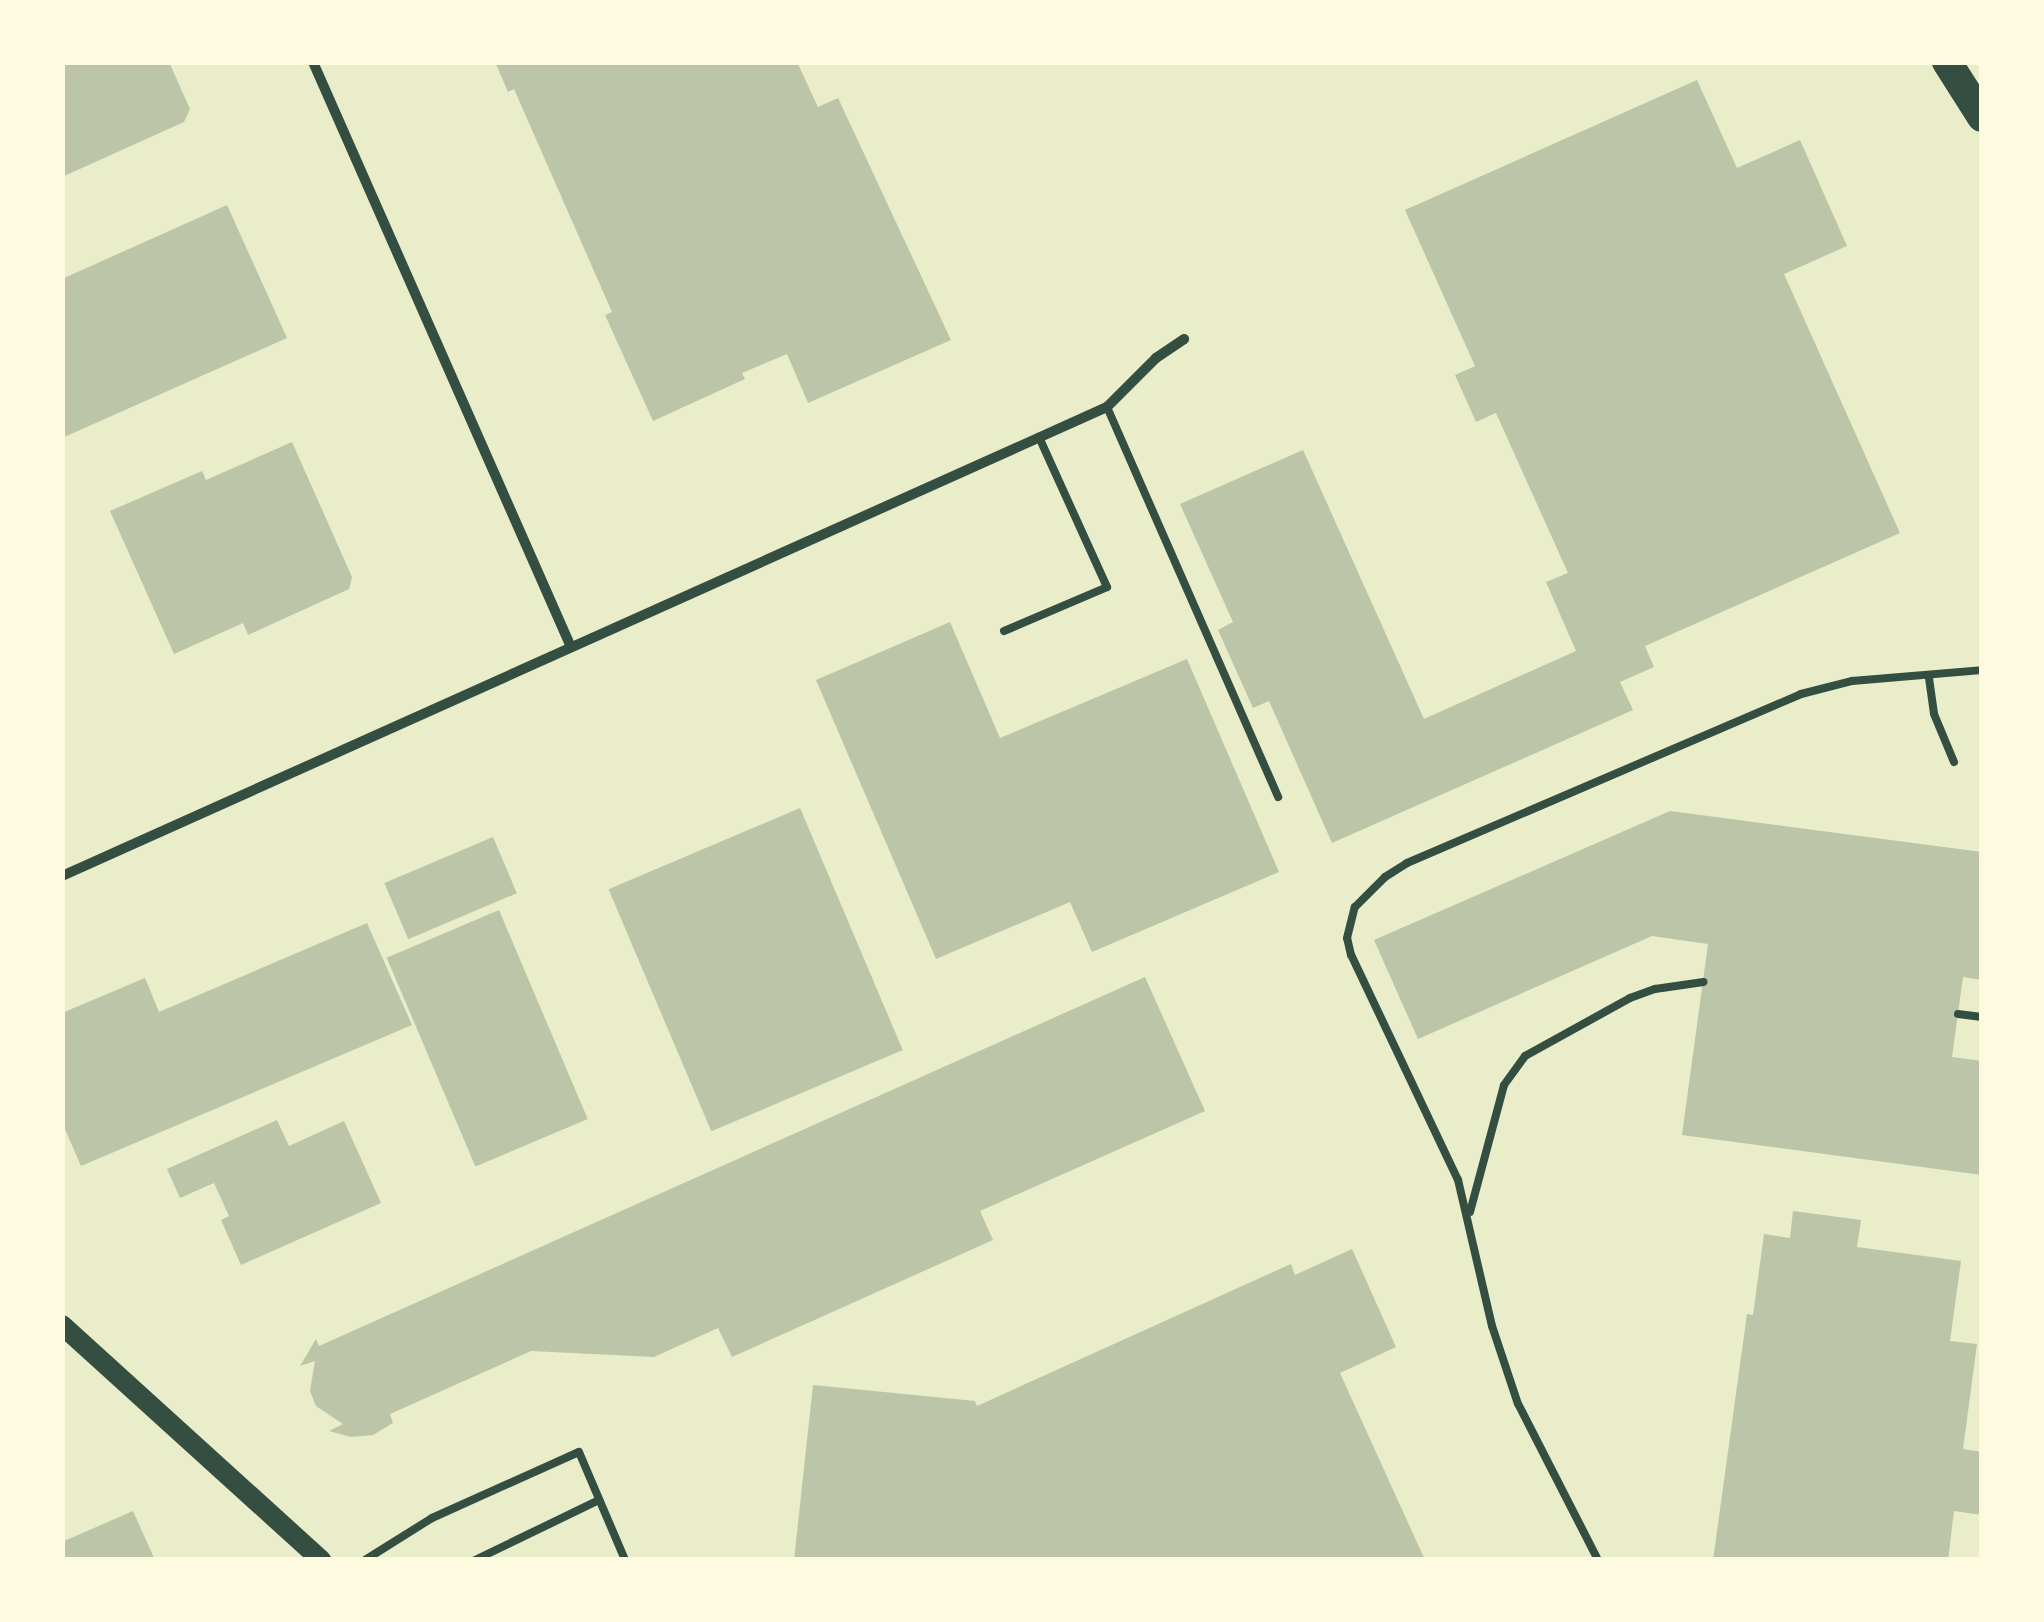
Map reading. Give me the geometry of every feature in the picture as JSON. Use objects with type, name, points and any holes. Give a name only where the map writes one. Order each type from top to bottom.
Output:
[{"type":"highway","points":[[1947,62],[1982,117]]},
{"type":"main road","points":[[62,1324],[320,1560]]},
{"type":"street","points":[[313,62],[571,647]]},
{"type":"street","points":[[62,876],[1107,406],[1156,358],[1184,339]]},
{"type":"lane","points":[[1107,406],[1278,797]]},
{"type":"lane","points":[[1004,631],[1107,587],[1039,437]]},
{"type":"lane","points":[[1598,1560],[1508,1378],[1469,1216],[1434,1122],[1351,954],[1350,921],[1364,895],[1407,862],[1801,694],[1852,681],[1929,678],[1982,670]]},
{"type":"lane","points":[[1929,678],[1934,714],[1954,762]]},
{"type":"lane","points":[[1469,1216],[1499,1098],[1526,1056],[1630,998],[1654,988],[1703,982]]},
{"type":"lane","points":[[1958,1014],[1982,1017]]},
{"type":"lane","points":[[365,1560],[432,1518],[579,1452],[625,1560]]},
{"type":"lane","points":[[475,1560],[600,1500]]},
{"type":"building","points":[[62,62],[169,62],[190,109],[184,122],[62,177]]},
{"type":"building","points":[[495,62],[797,62],[818,107],[838,98],[951,340],[808,403],[787,354],[742,373],[745,379],[653,421],[605,315],[612,312],[514,89],[508,92]]},
{"type":"building","points":[[1697,80],[1737,168],[1800,140],[1847,246],[1784,274],[1900,533],[1645,646],[1654,667],[1620,682],[1633,710],[1332,843],[1269,701],[1253,708],[1218,630],[1233,622],[1180,504],[1303,450],[1424,719],[1576,651],[1546,582],[1568,573],[1496,413],[1476,422],[1455,375],[1475,366],[1405,210]]},
{"type":"building","points":[[227,205],[287,338],[62,438],[62,279]]},
{"type":"building","points":[[292,442],[352,577],[349,589],[248,635],[243,623],[174,654],[110,511],[202,471],[206,480]]},
{"type":"building","points":[[950,622],[1000,738],[1187,659],[1279,872],[1092,952],[1070,902],[936,959],[816,680]]},
{"type":"building","points":[[800,808],[903,1050],[711,1131],[609,889]]},
{"type":"building","points":[[1670,811],[1982,852],[1982,980],[1963,977],[1952,1057],[1982,1061],[1982,1175],[1682,1135],[1708,944],[1652,936],[1418,1039],[1374,940]]},
{"type":"building","points":[[493,837],[517,893],[408,939],[384,883]]},
{"type":"building","points":[[499,910],[588,1119],[475,1167],[387,958]]},
{"type":"building","points":[[367,923],[412,1025],[81,1166],[62,1122],[62,1013],[145,978],[159,1012]]},
{"type":"building","points":[[1145,977],[1205,1111],[980,1211],[993,1240],[732,1357],[718,1328],[654,1357],[531,1351],[390,1414],[393,1423],[373,1435],[351,1437],[329,1431],[343,1424],[316,1406],[310,1391],[315,1361],[300,1366],[316,1339],[319,1346]]},
{"type":"building","points":[[277,1120],[289,1146],[344,1121],[381,1203],[241,1265],[221,1220],[229,1216],[214,1183],[180,1198],[167,1169]]},
{"type":"building","points":[[1793,1211],[1861,1220],[1857,1247],[1961,1261],[1950,1341],[1977,1344],[1963,1449],[1982,1452],[1982,1515],[1954,1511],[1948,1560],[1713,1560],[1747,1314],[1753,1315],[1764,1234],[1790,1238]]},
{"type":"building","points":[[1352,1249],[1396,1347],[1340,1373],[1425,1560],[794,1560],[813,1385],[975,1401],[977,1406],[1291,1264],[1295,1275]]},
{"type":"building","points":[[133,1511],[155,1560],[62,1560],[62,1542]]}]
